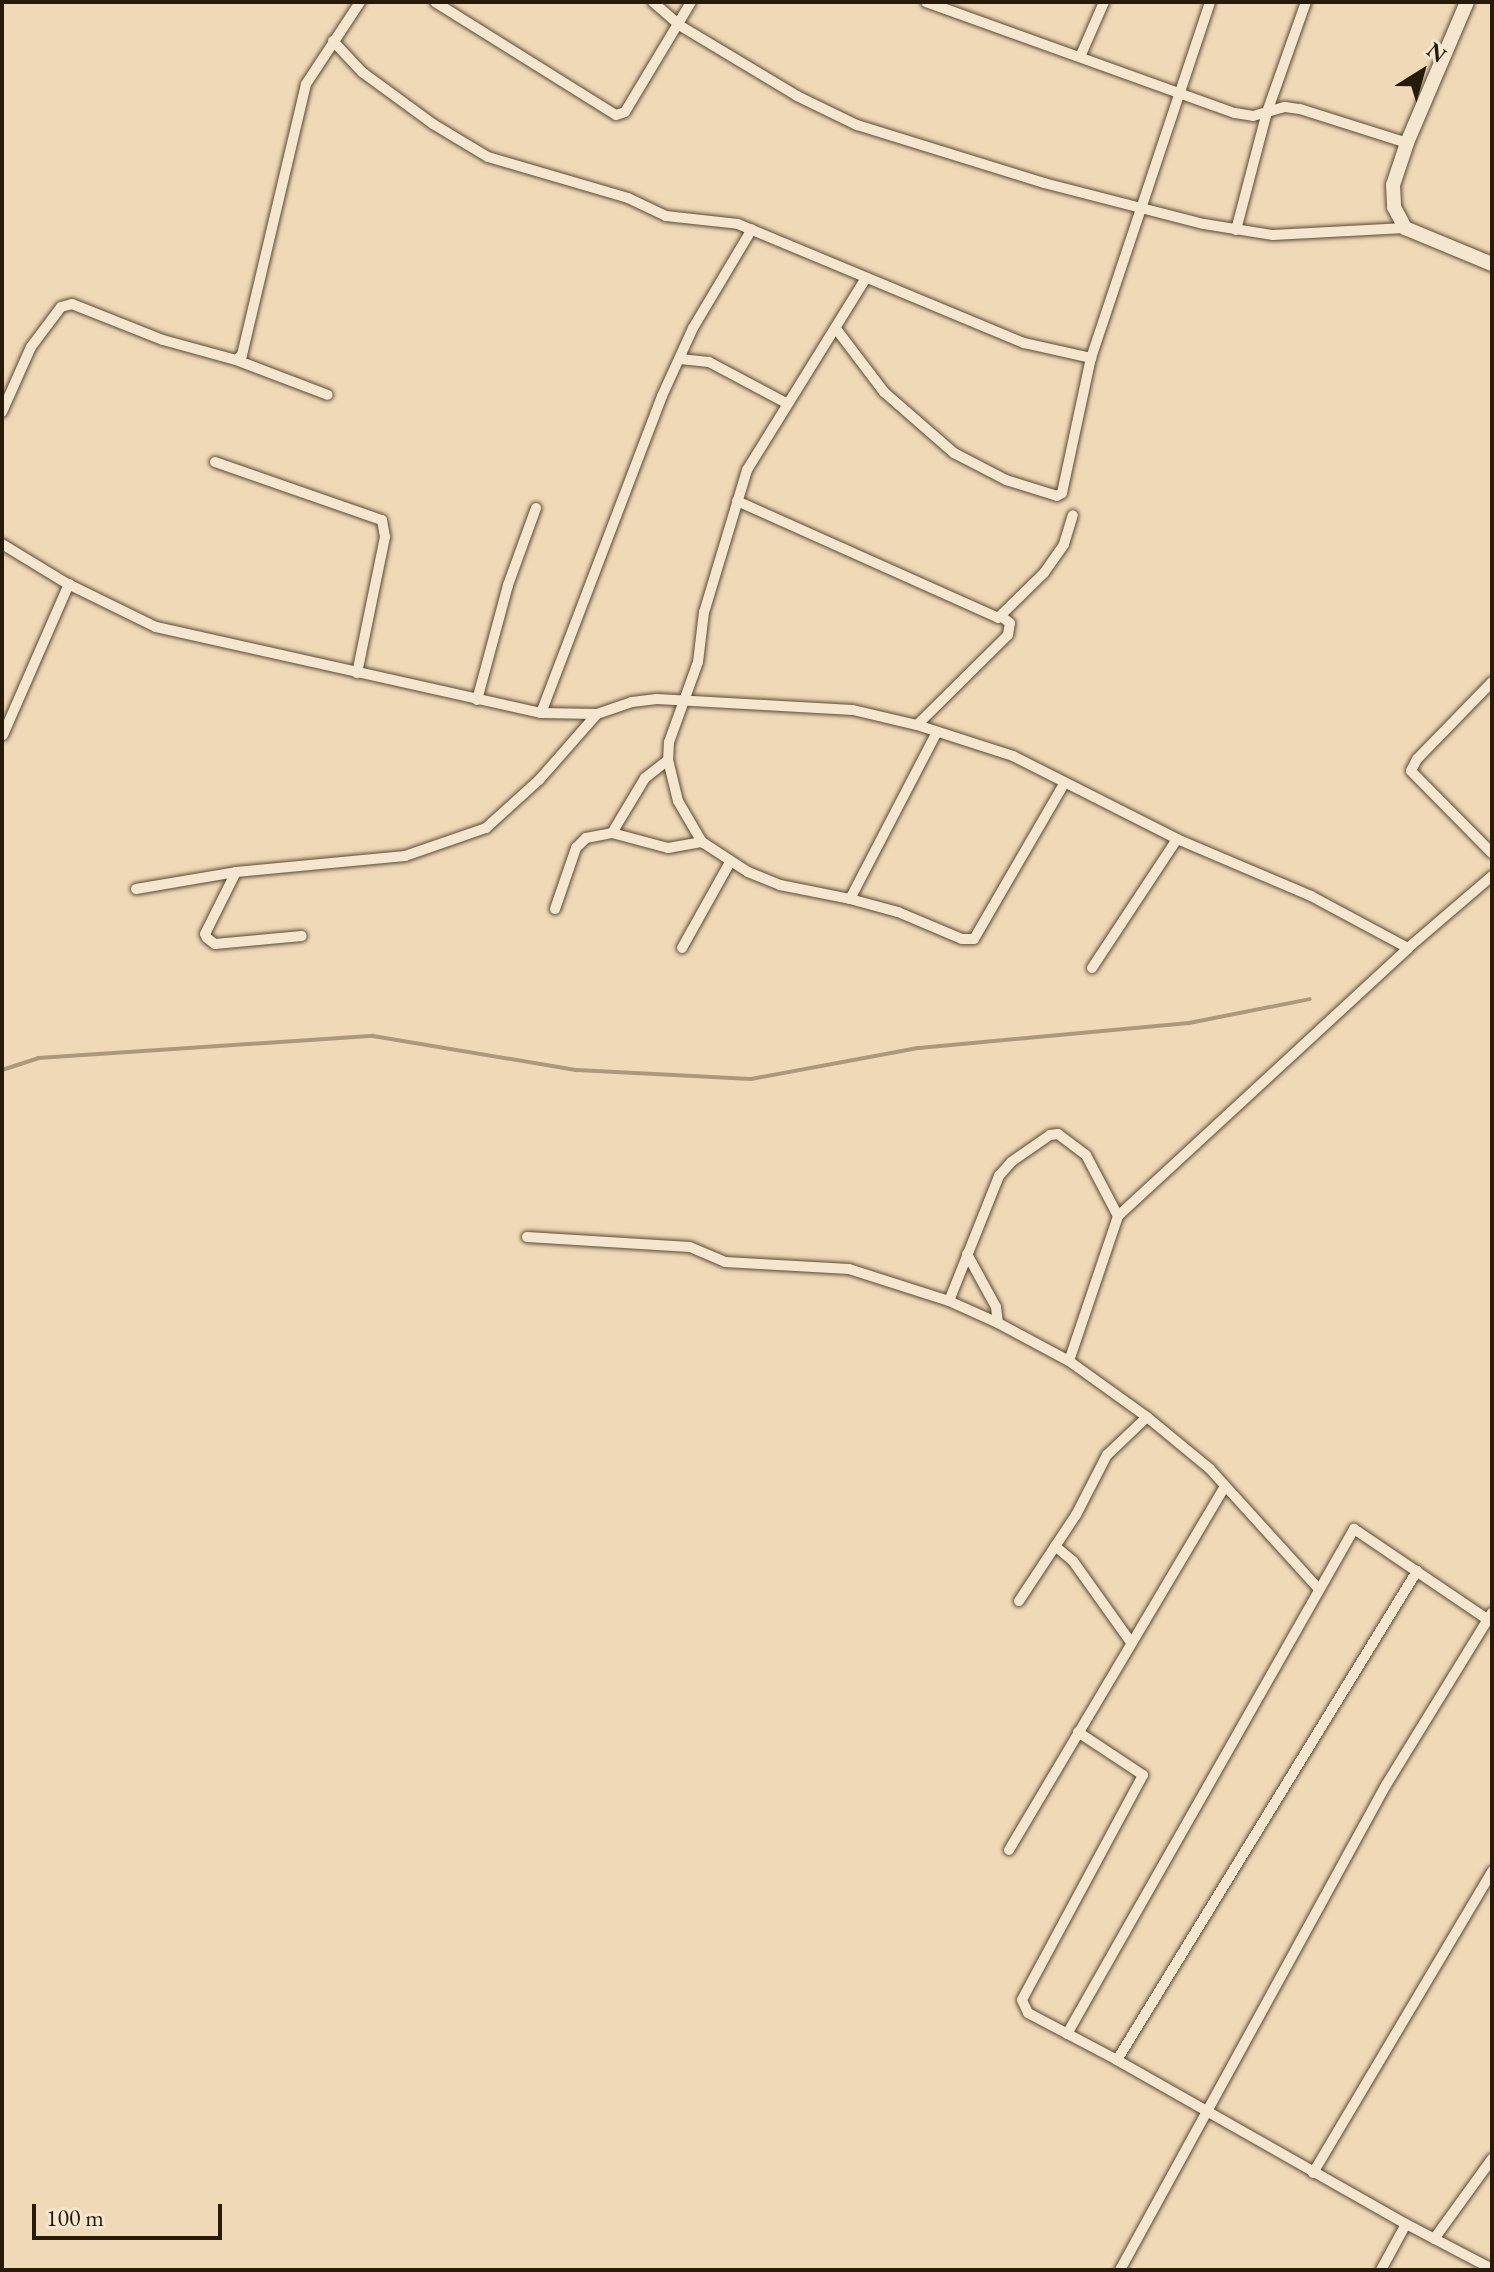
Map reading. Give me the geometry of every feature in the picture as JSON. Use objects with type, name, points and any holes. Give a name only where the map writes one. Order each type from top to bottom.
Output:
[{"type":"street","points":[[236,360],[242,355],[306,84],[360,2]]},
{"type":"street","points":[[435,2],[616,115],[625,112],[691,2]]},
{"type":"street","points":[[653,2],[679,25],[797,96],[857,125],[1044,183],[1236,230],[1273,235],[1405,228],[1492,264]]},
{"type":"street","points":[[926,2],[1235,113],[1253,116],[1285,107],[1300,109],[1407,143]]},
{"type":"street","points":[[1080,57],[1104,2]]},
{"type":"street","points":[[837,330],[884,392],[954,453],[1006,480],[1057,496],[1062,493],[1091,358],[1177,93],[1210,2]]},
{"type":"street","points":[[1236,230],[1267,112],[1306,2]]},
{"type":"street","points":[[1405,228],[1394,207],[1393,185],[1407,143],[1467,2]]},
{"type":"street","points":[[333,41],[362,72],[433,124],[488,157],[628,198],[666,216],[738,224],[1024,343],[1091,358]]},
{"type":"street","points":[[541,713],[662,396],[693,328],[752,229]]},
{"type":"street","points":[[866,278],[837,330],[747,470],[704,612],[698,662],[669,742],[668,760],[678,801],[702,842],[730,862],[780,885],[898,912],[962,939],[974,939],[1065,782]]},
{"type":"street","points":[[2,412],[31,347],[61,307],[72,304],[163,340],[236,360],[328,395]]},
{"type":"street","points":[[680,359],[709,362],[788,404]]},
{"type":"street","points":[[215,462],[382,520],[385,537],[357,673]]},
{"type":"street","points":[[737,501],[1010,623],[1008,635],[917,725]]},
{"type":"street","points":[[477,700],[508,585],[536,508]]},
{"type":"street","points":[[1002,617],[1044,573],[1064,544],[1073,515]]},
{"type":"street","points":[[2,544],[69,584],[156,627],[541,713],[597,714],[632,702],[657,699],[853,710],[917,725],[1013,756],[1177,839],[1311,896],[1408,948]]},
{"type":"street","points":[[3,735],[69,584]]},
{"type":"street","points":[[1492,682],[1417,759],[1411,771],[1492,853]]},
{"type":"street","points":[[136,889],[236,872],[405,856],[486,828],[539,780],[597,714]]},
{"type":"street","points":[[850,899],[937,732]]},
{"type":"street","points":[[612,833],[645,778],[668,760]]},
{"type":"street","points":[[555,909],[576,848],[586,838],[612,833],[668,848],[702,842]]},
{"type":"street","points":[[1092,968],[1177,839]]},
{"type":"street","points":[[682,948],[730,862]]},
{"type":"street","points":[[236,872],[205,934],[207,938],[215,944],[302,936]]},
{"type":"street","points":[[1069,1361],[1118,1216],[1408,948],[1492,876]]},
{"type":"street","points":[[949,1301],[999,1176],[1011,1162],[1050,1135],[1058,1134],[1086,1155],[1118,1216]]},
{"type":"street","points":[[527,1237],[690,1247],[725,1262],[849,1269],[949,1301],[1069,1361],[1147,1417],[1210,1469],[1224,1488],[1319,1589]]},
{"type":"street","points":[[967,1254],[996,1307],[998,1323]]},
{"type":"street","points":[[1019,1601],[1055,1546],[1107,1455],[1147,1417]]},
{"type":"street","points":[[1009,1850],[1130,1641],[1224,1488]]},
{"type":"street","points":[[1067,2034],[1354,1529],[1490,1618],[1386,1785],[1120,2270]]},
{"type":"street","points":[[1055,1546],[1073,1561],[1130,1641]]},
{"type":"street","points":[[1117,2060],[1417,1571]]},
{"type":"street","points":[[1078,1732],[1143,1775],[1022,2000],[1028,2013],[1117,2060],[1313,2173],[1492,2269]]},
{"type":"street","points":[[1313,2173],[1492,1871]]},
{"type":"street","points":[[1434,2239],[1492,2159]]},
{"type":"street","points":[[1381,2270],[1406,2224]]},
{"type":"waterway","points":[[2,1070],[38,1058],[373,1036],[577,1070],[751,1079],[919,1048],[1189,1023],[1310,999]]}]
